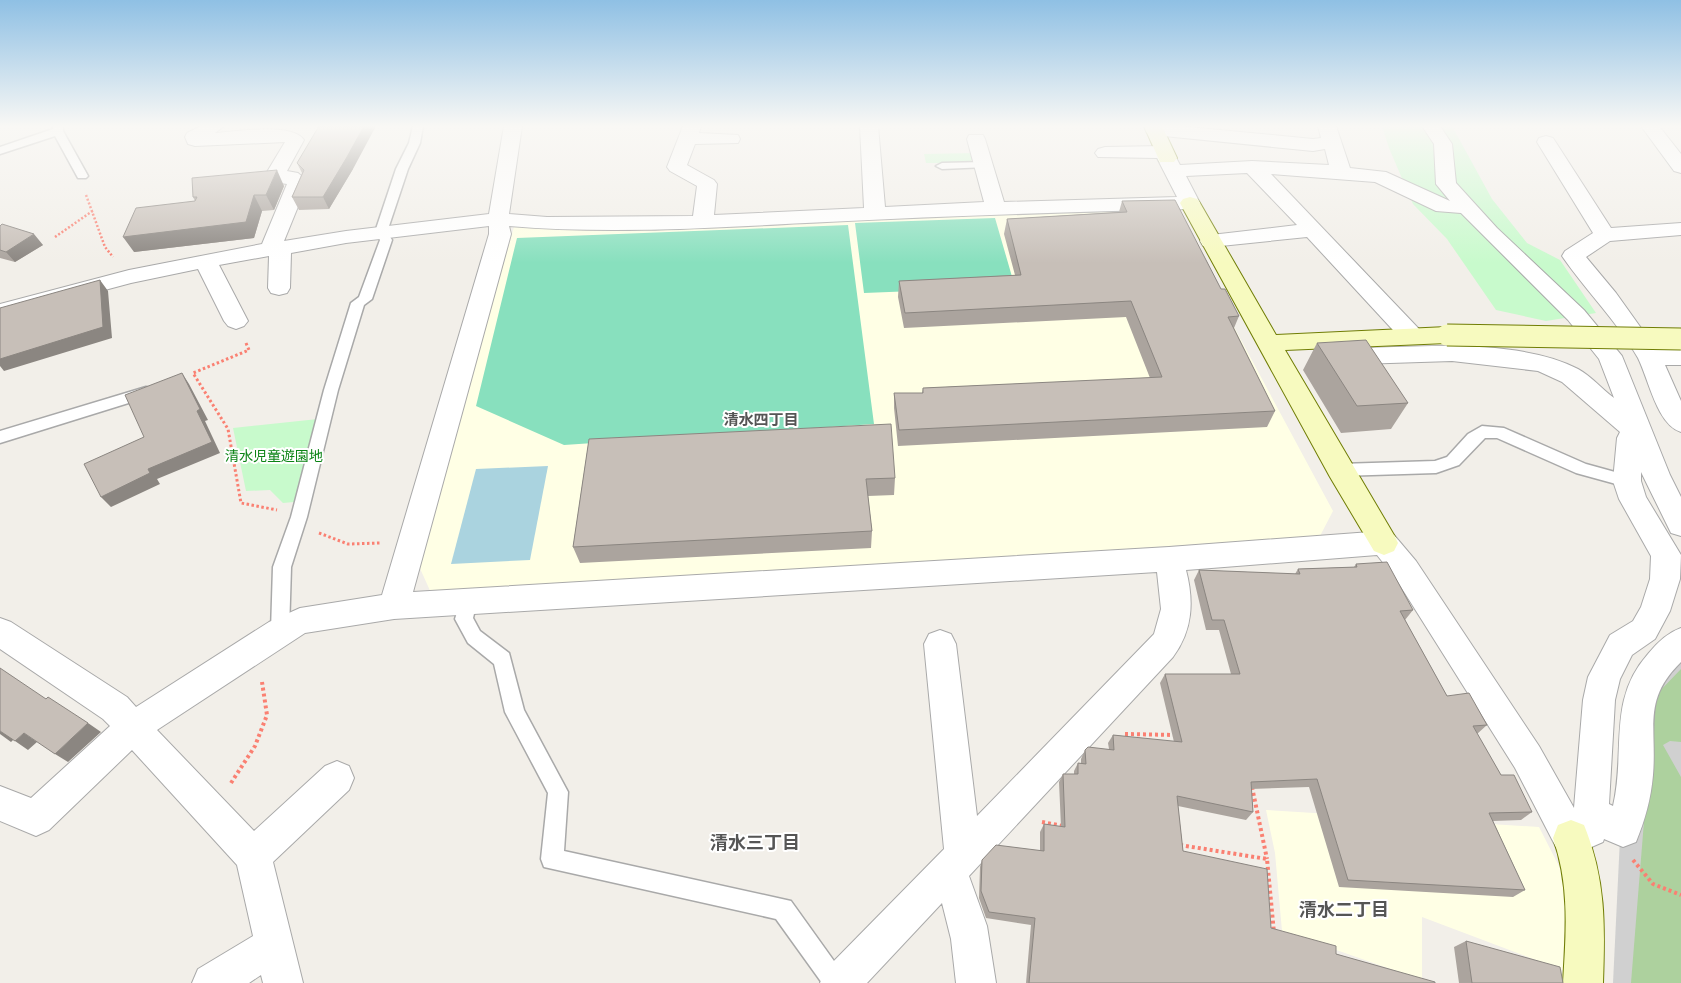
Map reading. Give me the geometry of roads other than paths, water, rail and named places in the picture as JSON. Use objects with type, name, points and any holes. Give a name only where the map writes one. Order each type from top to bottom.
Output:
[{"type":"street","points":[[277,172],[274,177],[291,177],[298,182],[275,250],[280,288]]},
{"type":"street","points":[[394,606],[500,234],[498,220],[506,172]]},
{"type":"street","points":[[692,172],[714,179],[702,221]]},
{"type":"street","points":[[872,172],[875,214]]},
{"type":"street","points":[[986,172],[996,208]]},
{"type":"street","points":[[1174,172],[1268,343],[1384,543],[1406,570],[1527,757],[1581,826],[1623,829],[1631,810],[1637,762],[1639,698],[1647,680],[1664,656],[1681,642]]},
{"type":"street","points":[[1257,172],[1278,191],[1344,264],[1365,282],[1412,336]]},
{"type":"street","points":[[1341,172],[1354,175],[1379,176],[1443,206],[1467,207]]},
{"type":"street","points":[[1445,172],[1446,184],[1576,316],[1610,356],[1656,475],[1681,525]]},
{"type":"street","points":[[1565,172],[1605,235]]},
{"type":"street","points":[[0,311],[129,277],[207,260],[381,232],[498,220],[547,223],[702,221],[996,208],[1190,203]]},
{"type":"street","points":[[1681,229],[1605,235],[1573,256],[1608,298],[1649,357],[1674,414],[1681,423]]},
{"type":"street","points":[[1211,241],[1313,230]]},
{"type":"street","points":[[207,260],[208,267],[236,321]]},
{"type":"street","points":[[1268,343],[1447,335],[1681,339]]},
{"type":"street","points":[[1328,341],[1360,356],[1452,352],[1543,363],[1571,376],[1642,436]]},
{"type":"street","points":[[1649,357],[1681,357]]},
{"type":"street","points":[[1583,983],[1587,901],[1579,856],[1581,826],[1599,700],[1604,677],[1621,645],[1644,630],[1655,612],[1664,579],[1666,555],[1633,499],[1627,481],[1630,438],[1642,436]]},
{"type":"street","points":[[0,803],[36,818],[133,727],[269,637],[300,621],[394,606],[1169,559],[1384,543]]},
{"type":"street","points":[[838,983],[1080,734],[1168,639],[1177,610],[1177,586],[1169,559]]},
{"type":"street","points":[[0,631],[115,708],[253,856],[283,983]]},
{"type":"street","points":[[940,644],[955,864],[969,929],[976,983]]},
{"type":"street","points":[[253,856],[337,778]]},
{"type":"street","points":[[212,983],[274,945]]},
{"type":"lane","points":[[80,172],[82,176]]},
{"type":"lane","points":[[269,637],[282,568],[296,524],[331,390],[358,303],[365,299],[386,240],[381,232],[393,204],[401,172]]},
{"type":"lane","points":[[0,437],[158,388]]},
{"type":"lane","points":[[1340,470],[1436,467],[1453,461],[1482,432],[1499,432],[1582,468],[1627,481]]},
{"type":"lane","points":[[468,602],[464,619],[474,637],[502,659],[515,712],[558,792],[552,860],[783,909],[838,983]]},
{"type":"water","points":[[548,466],[530,560],[451,564],[476,469]]},
{"type":"district","name":"清水四丁目","points":[[761,419]]},
{"type":"district","name":"清水三丁目","points":[[755,842]]},
{"type":"district","name":"清水二丁目","points":[[1344,909]]},
{"type":"park label","name":"清水児童遊園地","points":[[274,456]]}]
